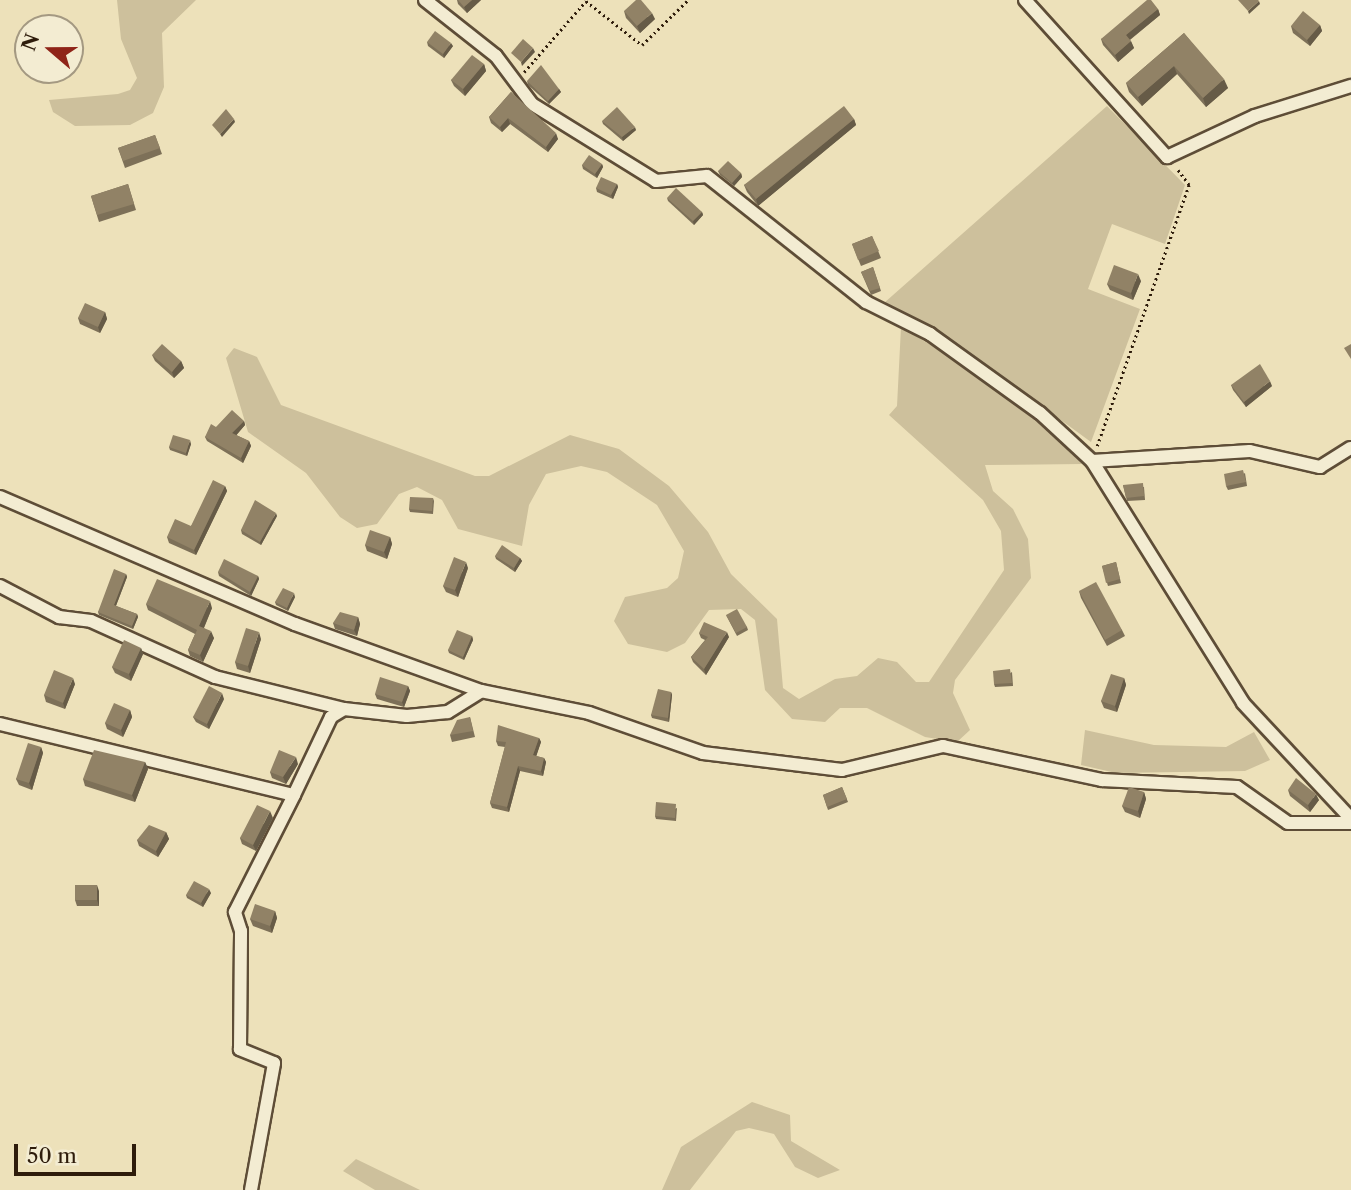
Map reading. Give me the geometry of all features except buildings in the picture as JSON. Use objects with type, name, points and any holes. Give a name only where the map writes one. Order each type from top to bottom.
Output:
[{"type":"street","points":[[425,0],[496,56],[532,104],[656,181],[707,176],[866,302],[983,371],[1092,461],[1243,703],[1351,821]]},
{"type":"street","points":[[1025,0],[1167,157],[1255,116],[1351,86]]},
{"type":"street","points":[[1092,461],[1250,451],[1320,467],[1351,448]]},
{"type":"street","points":[[0,497],[295,624],[481,691],[589,713],[703,753],[811,770],[842,770],[943,746],[1102,780],[1237,787],[1287,823],[1351,821]]},
{"type":"street","points":[[0,586],[59,617],[91,621],[215,677],[344,709],[407,716],[448,712],[481,691]]},
{"type":"street","points":[[251,1190],[274,1063],[240,1049],[240,930],[235,912],[331,717],[344,709]]},
{"type":"street","points":[[0,724],[294,795]]},
{"type":"path","points":[[515,82],[580,4],[593,1],[642,45],[688,0]]},
{"type":"path","points":[[1092,461],[1189,185],[1167,157]]},
{"type":"shaded area","points":[[117,0],[196,0],[162,33],[164,87],[153,113],[130,125],[75,126],[53,112],[49,100],[118,94],[130,90],[137,78],[121,39]]},
{"type":"shaded area","points":[[1107,106],[1185,185],[1165,244],[1112,224],[1088,289],[1140,309],[1091,442],[935,328],[884,303]]},
{"type":"shaded area","points":[[901,327],[981,375],[1066,441],[1082,464],[985,465],[993,491],[1013,509],[1028,539],[1031,578],[955,680],[953,693],[970,730],[957,742],[925,737],[867,708],[840,708],[825,722],[792,719],[765,690],[755,620],[741,609],[709,610],[685,643],[667,652],[628,644],[614,621],[625,597],[667,588],[678,578],[684,551],[657,505],[607,472],[581,466],[546,474],[529,505],[522,546],[458,529],[442,500],[417,487],[399,494],[377,524],[357,528],[340,517],[306,473],[248,432],[226,358],[234,348],[257,357],[281,405],[475,476],[489,476],[570,435],[619,449],[669,486],[708,532],[731,574],[777,619],[783,688],[799,699],[835,679],[857,676],[878,658],[897,662],[916,682],[929,682],[1004,570],[1001,531],[983,500],[889,415],[897,406]]},
{"type":"shaded area","points":[[1085,730],[1154,745],[1226,747],[1254,732],[1270,760],[1245,771],[1116,773],[1081,765]]},
{"type":"shaded area","points":[[752,1102],[790,1115],[791,1141],[840,1170],[818,1178],[795,1167],[774,1134],[749,1128],[736,1131],[690,1190],[662,1190],[681,1147]]},
{"type":"shaded area","points":[[356,1159],[420,1190],[375,1190],[343,1171]]}]
